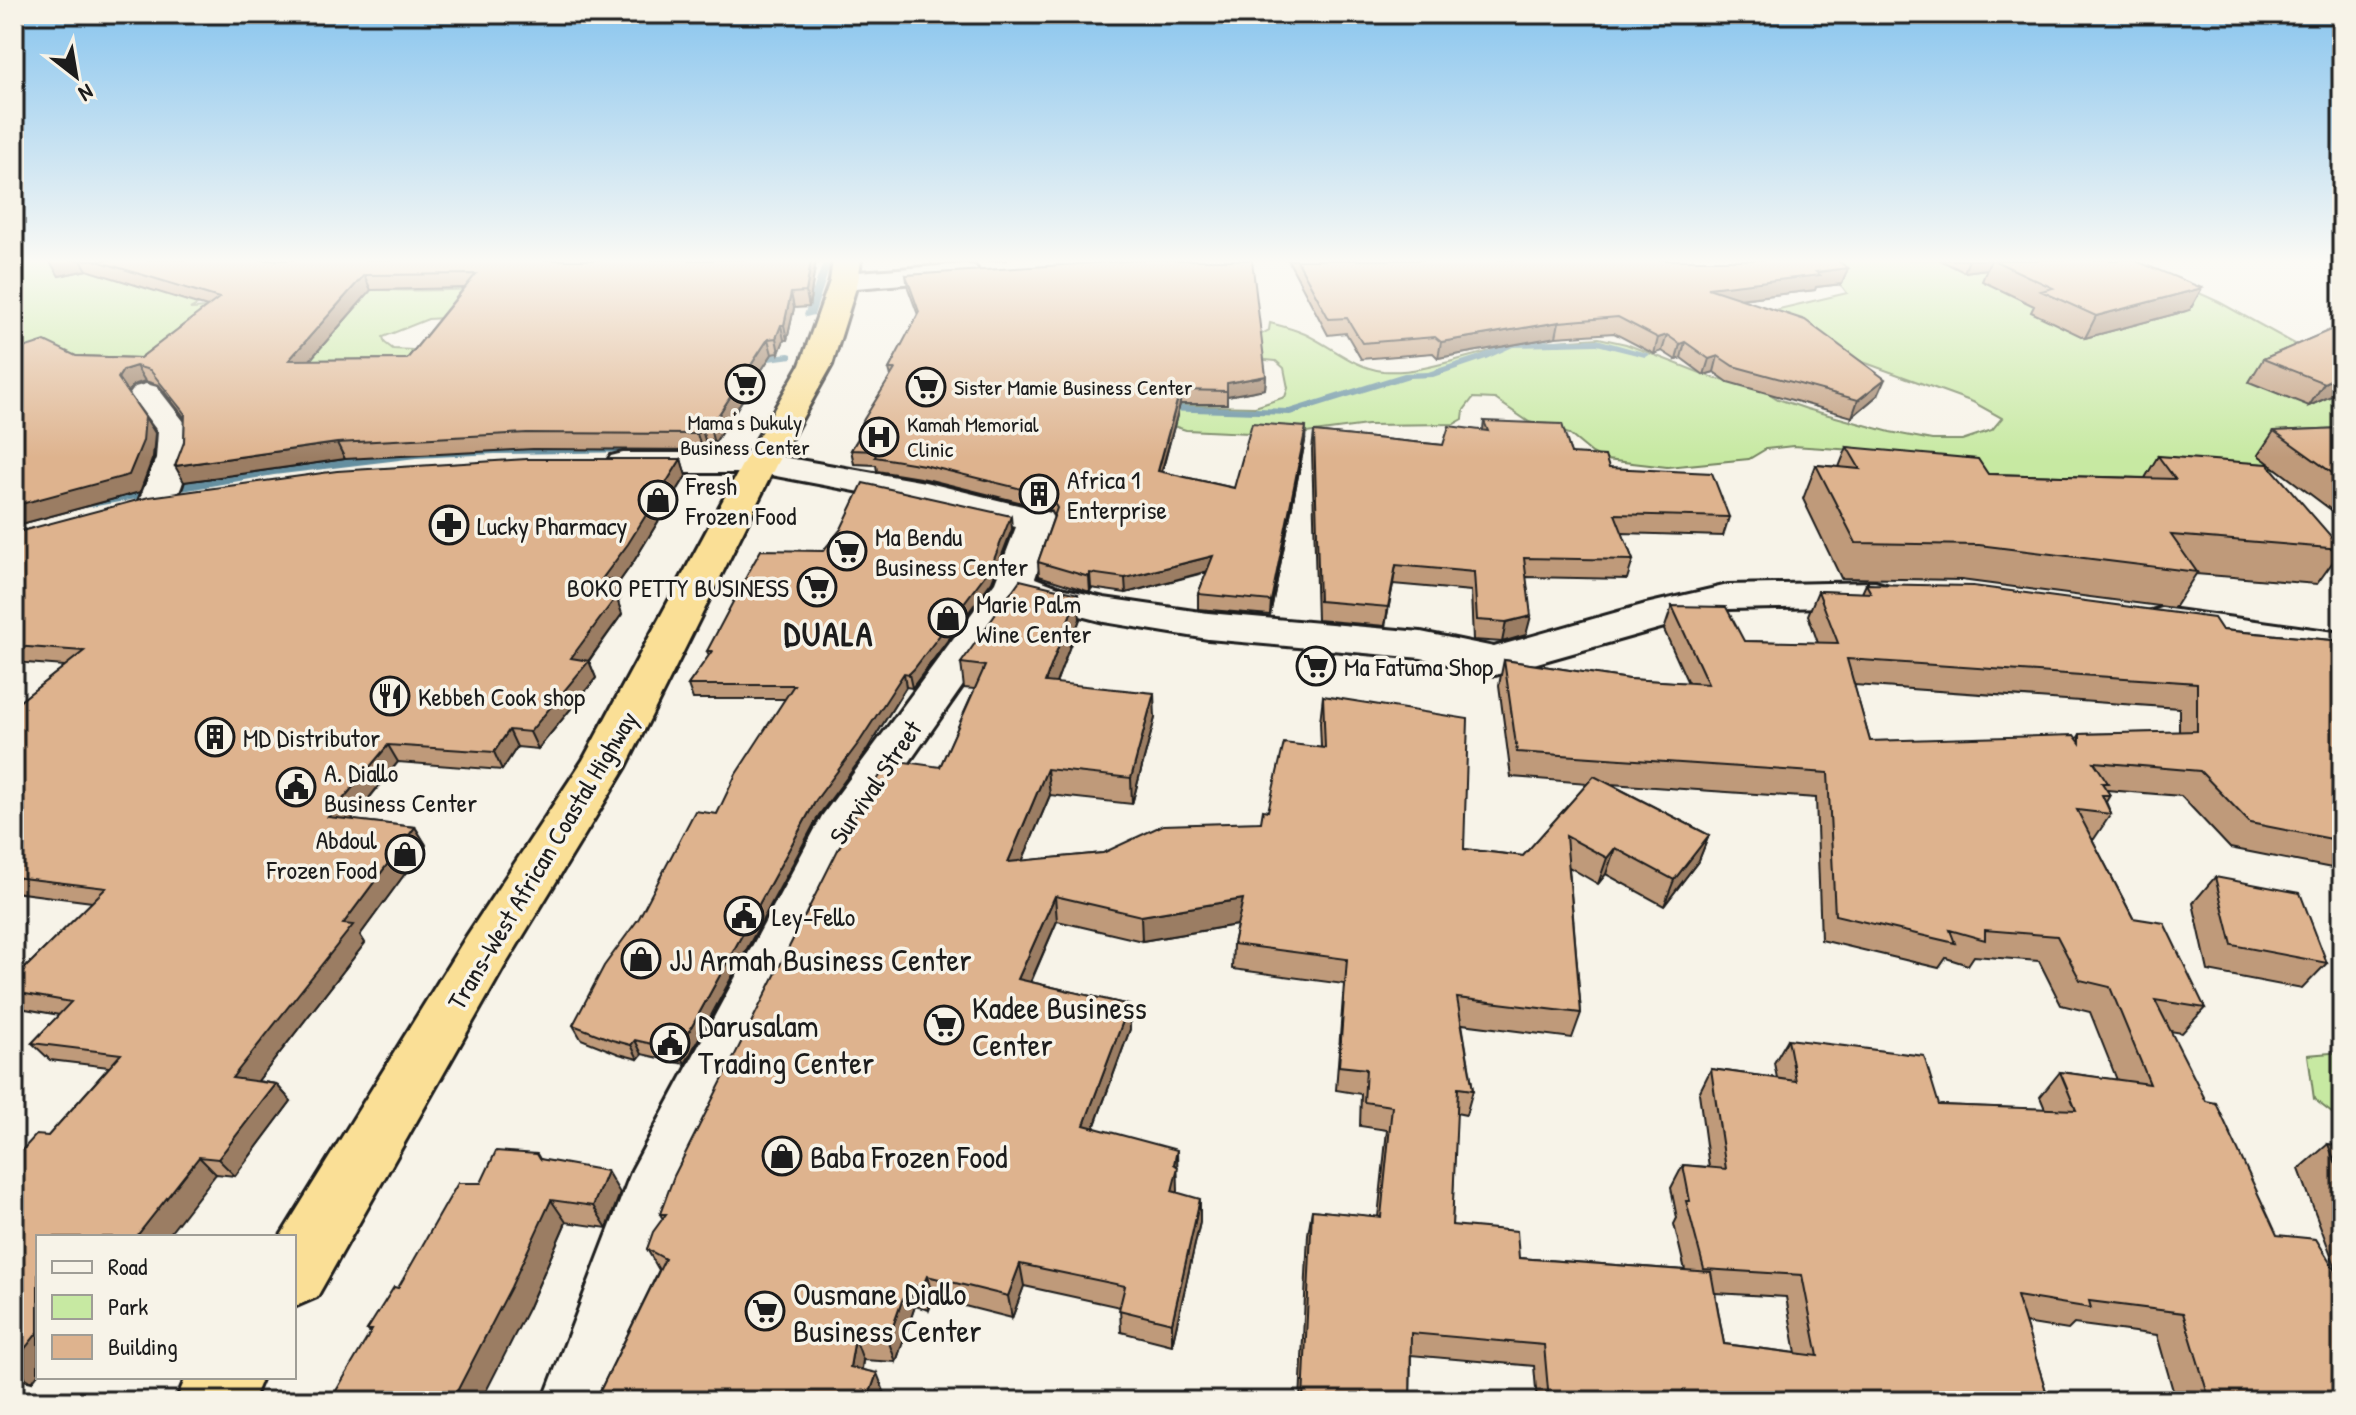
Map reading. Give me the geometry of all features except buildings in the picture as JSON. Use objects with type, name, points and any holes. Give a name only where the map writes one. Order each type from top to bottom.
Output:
[{"type":"highway","name":"Trans-West African Coastal Highway","points":[[296,1271],[485,952],[603,767],[760,463],[816,365],[828,326]]},
{"type":"highway","points":[[211,1401],[226,1379]]},
{"type":"street","points":[[146,394],[175,432],[173,458],[158,502]]},
{"type":"street","points":[[590,463],[760,463]]},
{"type":"street","name":"Survival Street","points":[[578,1401],[654,1191],[846,816],[1014,583],[1037,521],[925,493],[760,463]]},
{"type":"street","points":[[1014,583],[1049,598],[1104,610],[1208,626],[1421,645],[1495,661],[1660,613],[1728,597],[1918,594]]},
{"type":"street","points":[[2129,617],[2342,646]]},
{"type":"green space","points":[[14,326],[410,326],[383,337],[385,343],[393,349],[577,358],[121,375],[14,352]]},
{"type":"green space","points":[[1270,326],[1280,326],[1301,332],[1352,361],[1383,371],[1438,365],[1492,351],[1496,349],[1495,345],[1599,338],[1626,344],[1716,379],[1749,381],[1778,399],[1890,432],[1932,440],[1962,440],[1992,430],[2002,418],[1973,402],[1819,346],[1774,326],[2262,326],[2295,344],[2342,352],[2342,475],[2328,466],[2250,470],[2150,515],[1885,452],[1793,446],[1766,449],[1749,459],[1667,467],[1606,460],[1569,434],[1529,422],[1495,399],[1473,398],[1464,410],[1463,419],[1454,424],[1367,425],[1291,435],[1186,430],[1101,404],[1255,407],[1285,397],[1288,388],[1284,368],[1276,361],[1245,358]]},
{"type":"green space","points":[[2342,1052],[2342,1121],[2314,1099],[2308,1055]]},
{"type":"waterway","points":[[1162,408],[1290,412],[1408,375],[1429,375],[1511,344],[1597,342],[1645,354]]},
{"type":"waterway","points":[[752,360],[789,356]]},
{"type":"waterway","points":[[85,505],[274,471],[369,459],[526,450],[713,449]]},
{"type":"place","name":"Mama's Dukuly Business Center","points":[[745,384]]},
{"type":"place","name":"Sister Mamie Business Center","points":[[926,387]]},
{"type":"place","name":"Kamah Memorial Clinic","points":[[879,437]]},
{"type":"place","name":"Africa 1 Enterprise","points":[[1039,494]]},
{"type":"place","name":"Fresh Frozen Food","points":[[658,500]]},
{"type":"place","name":"Lucky Pharmacy","points":[[449,525]]},
{"type":"place","name":"Ma Bendu Business Center","points":[[847,551]]},
{"type":"place","name":"BOKO PETTY BUSINESS","points":[[817,587]]},
{"type":"place","name":"Marie Palm Wine Center","points":[[948,618]]},
{"type":"place","name":"Ma Fatuma Shop","points":[[1316,666]]},
{"type":"place","name":"Kebbeh Cook shop","points":[[390,696]]},
{"type":"place","name":"MD Distributor","points":[[215,737]]},
{"type":"place","name":"A. Diallo Business Center","points":[[296,787]]},
{"type":"place","name":"Abdoul Frozen Food","points":[[405,854]]},
{"type":"place","name":"Ley-Fello","points":[[744,916]]},
{"type":"place","name":"JJ Armah Business Center","points":[[641,959]]},
{"type":"place","name":"Kadee Business Center","points":[[944,1025]]},
{"type":"place","name":"Darusalam Trading Center","points":[[670,1043]]},
{"type":"place","name":"Baba Frozen Food","points":[[782,1156]]},
{"type":"place","name":"Ousmane Diallo Business Center","points":[[765,1311]]},
{"type":"district","name":"DUALA","points":[[829,634]]}]
